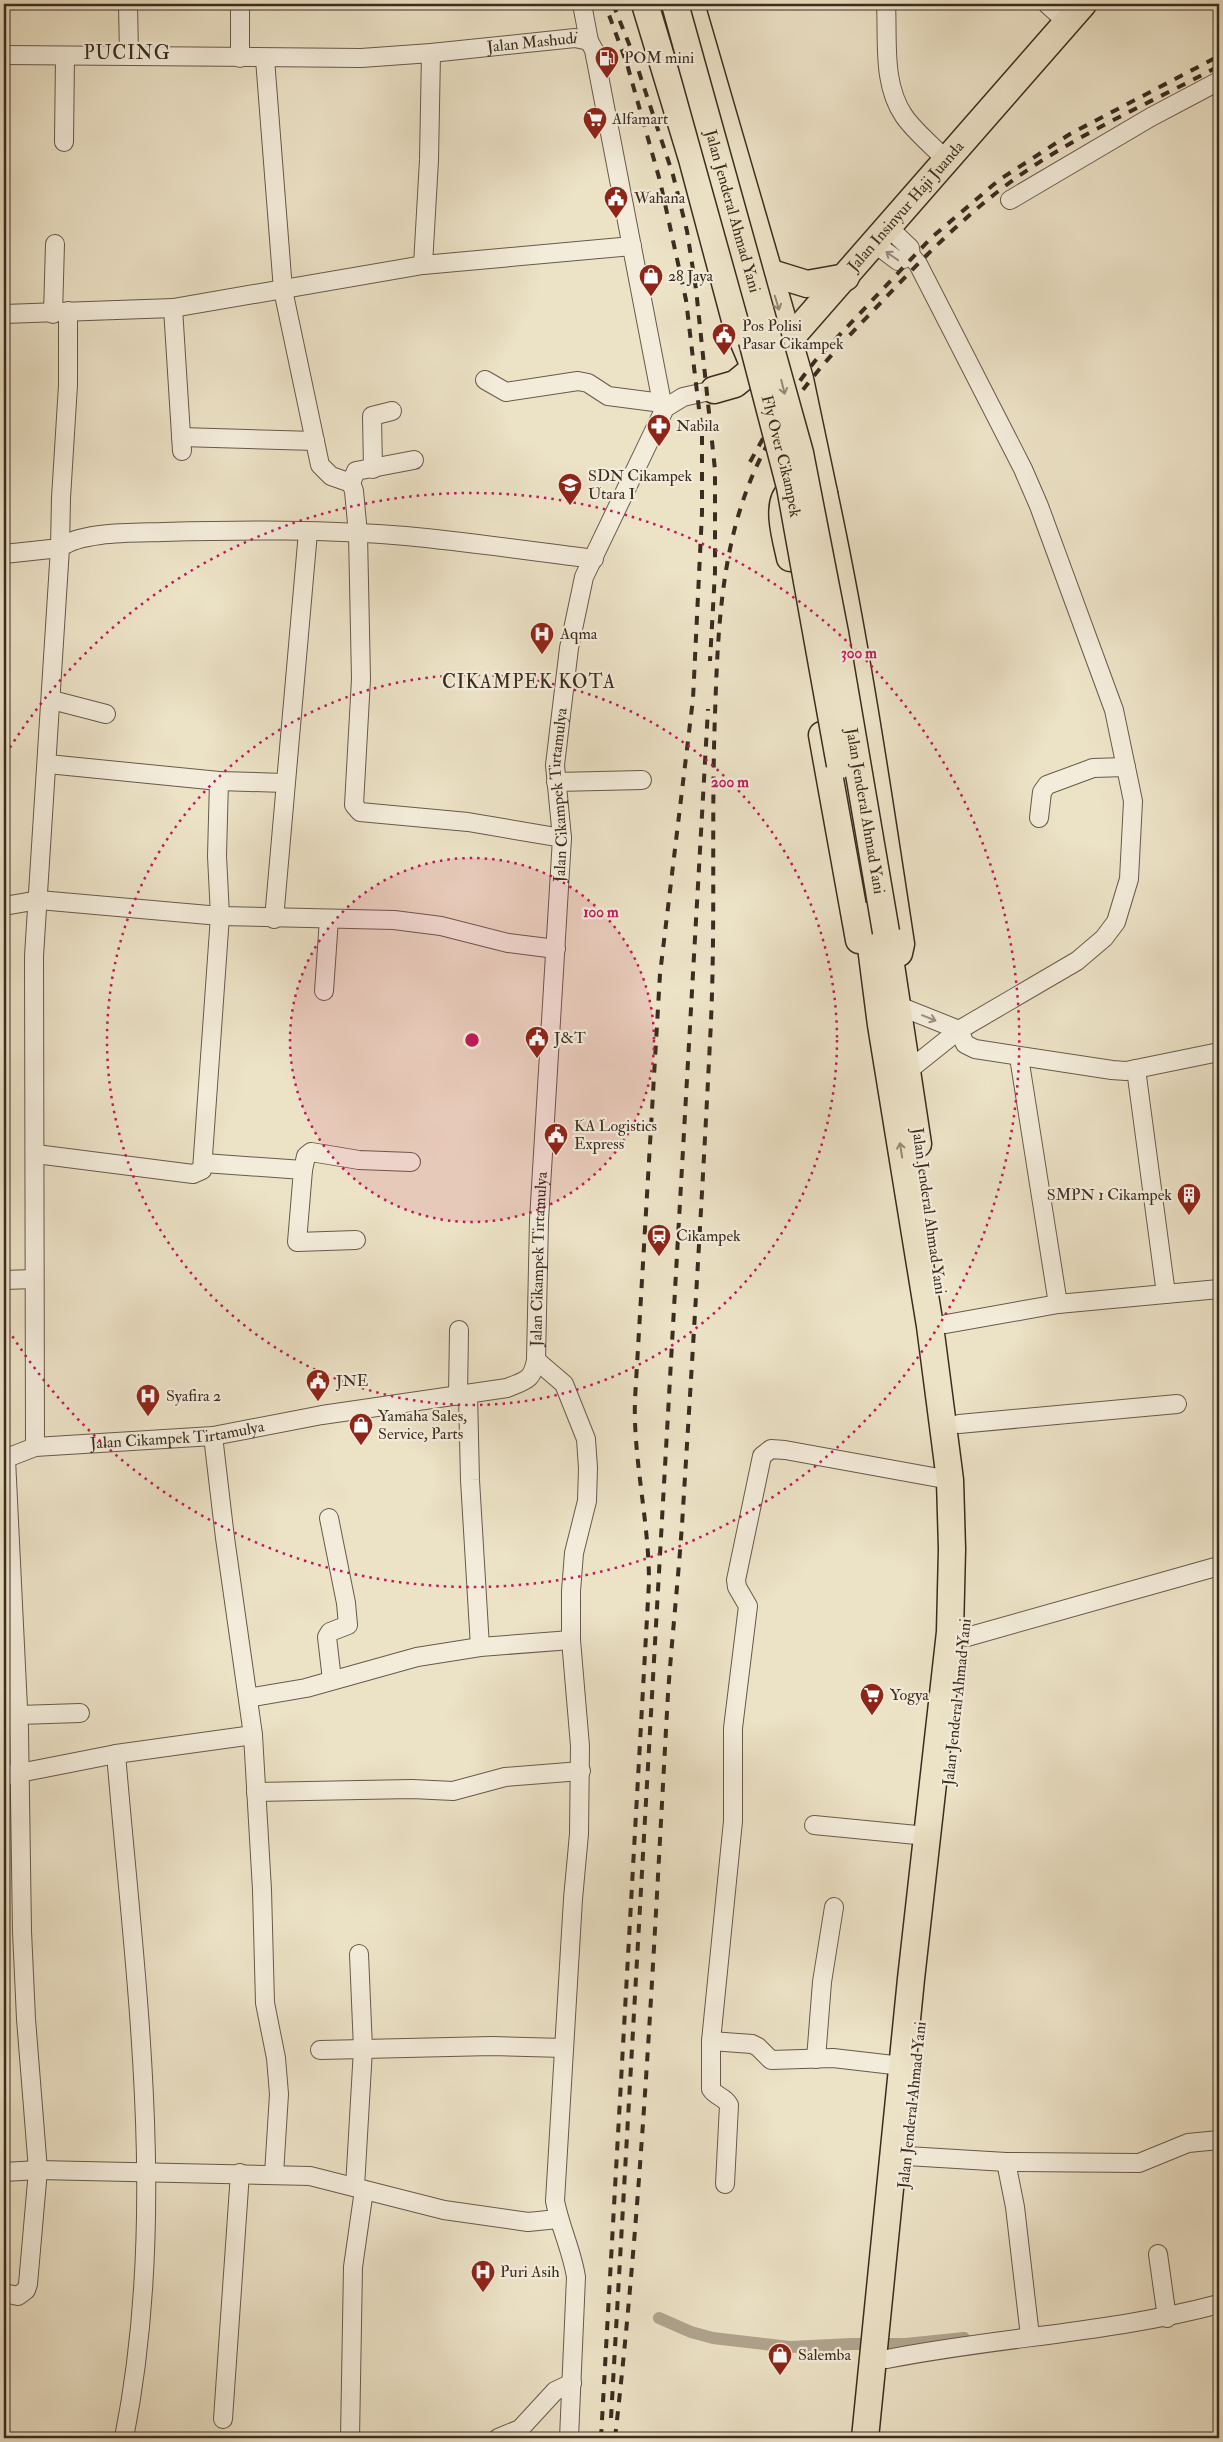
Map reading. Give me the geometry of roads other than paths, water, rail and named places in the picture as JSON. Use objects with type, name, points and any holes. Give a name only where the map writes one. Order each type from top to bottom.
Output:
[{"type":"highway","points":[[645,4],[692,158],[736,324],[754,369]]},
{"type":"highway","name":"Fly Over Cikampek","points":[[658,4],[734,273],[790,487],[867,916]]},
{"type":"highway","name":"Jalan Jenderal Ahmad Yani","points":[[675,4],[800,452],[835,633],[895,978],[946,1324],[959,1424],[967,1509],[958,1635],[907,2156],[883,2345],[865,2438]]},
{"type":"highway","points":[[691,4],[767,270],[789,340],[802,389],[824,493],[857,661],[901,944],[895,978]]},
{"type":"highway","name":"Jalan Insinyur Haji Juanda","points":[[714,390],[735,384],[789,340],[1075,13]]},
{"type":"highway","points":[[727,292],[736,275],[741,271],[754,268],[767,270],[807,284],[846,277]]},
{"type":"highway","points":[[714,390],[718,382],[730,374],[739,359],[736,324]]},
{"type":"highway","points":[[824,493],[803,486],[788,493],[783,501],[782,517],[863,959],[881,1025]]},
{"type":"highway","name":"Jalan Jenderal Ahmad Yani","points":[[867,916],[881,1025],[930,1326],[950,1480],[952,1549],[958,1635],[927,1836],[902,2066],[883,2345],[879,2438]]},
{"type":"street","points":[[128,4],[129,56]]},
{"type":"street","points":[[240,4],[240,58]]},
{"type":"street","points":[[582,4],[589,41]]},
{"type":"street","points":[[886,4],[887,66],[896,104],[905,118],[947,161]]},
{"type":"street","points":[[1047,4],[1075,13]]},
{"type":"street","name":"Jalan Mashudi","points":[[4,55],[265,59],[361,58],[432,53],[575,38],[589,41],[594,50],[664,405]]},
{"type":"street","points":[[422,265],[429,160],[432,53]]},
{"type":"street","points":[[64,142],[65,56]]},
{"type":"street","points":[[265,59],[284,290],[320,465],[323,471],[331,476],[351,483]]},
{"type":"street","points":[[1010,200],[1151,117],[1219,81]]},
{"type":"street","points":[[881,235],[910,248],[911,256],[918,264],[1023,469],[1039,506],[1108,693],[1133,801],[1132,853],[1129,879],[1116,922],[1104,938],[1077,961],[959,1030],[909,1070]]},
{"type":"street","points":[[35,1447],[34,1279],[36,1154],[34,956],[52,700],[68,385],[55,244]]},
{"type":"street","points":[[4,314],[173,308],[422,265],[632,246]]},
{"type":"street","points":[[173,308],[182,444],[315,441]]},
{"type":"street","points":[[485,380],[506,392],[578,381],[588,383],[614,398],[664,405],[683,396],[714,390]]},
{"type":"street","name":"Jalan Cikampek Tirtamulya","points":[[5,1459],[35,1447],[214,1436],[322,1415],[507,1388],[528,1380],[534,1374],[540,1220],[562,838],[556,782],[556,756],[570,648],[584,577],[664,405]]},
{"type":"street","points":[[373,469],[372,416],[392,411]]},
{"type":"street","points":[[414,460],[356,472],[351,483],[354,491],[358,534],[362,678],[354,806],[356,810],[468,822],[562,838]]},
{"type":"street","points":[[4,554],[60,548],[77,538],[214,530],[404,536],[594,558]]},
{"type":"street","points":[[274,919],[308,532]]},
{"type":"street","points":[[52,700],[106,714]]},
{"type":"street","points":[[48,764],[219,781],[285,784]]},
{"type":"street","points":[[1039,818],[1042,792],[1047,785],[1093,768],[1126,767]]},
{"type":"street","points":[[556,782],[642,780]]},
{"type":"street","points":[[36,1154],[193,1174],[202,1170],[204,1163],[220,916],[217,856],[219,781]]},
{"type":"street","points":[[4,906],[39,900],[274,919],[370,918],[420,922],[508,943],[556,949]]},
{"type":"street","points":[[324,992],[329,919]]},
{"type":"street","points":[[898,1006],[959,1030],[965,1044],[975,1049],[1019,1058],[1112,1070],[1136,1069],[1219,1052]]},
{"type":"street","points":[[1019,1058],[1058,1304]]},
{"type":"street","points":[[1136,1069],[1166,1294]]},
{"type":"street","points":[[356,1240],[297,1242],[306,1156],[311,1152],[359,1160],[411,1162]]},
{"type":"street","points":[[204,1163],[304,1170]]},
{"type":"street","points":[[4,1280],[34,1279]]},
{"type":"street","points":[[946,1324],[1058,1304],[1219,1289]]},
{"type":"street","points":[[459,1330],[480,1647]]},
{"type":"street","points":[[536,1360],[564,1384],[586,1439],[588,1468],[587,1501],[574,1553],[570,1591],[571,1640],[581,1771],[579,1834],[573,1899],[554,2201],[558,2219],[566,2234],[576,2277],[569,2438]]},
{"type":"street","points":[[959,1424],[1177,1404]]},
{"type":"street","points":[[214,1436],[226,1548],[252,1735],[262,1890],[265,2003],[276,2058],[279,2094],[274,2174]]},
{"type":"street","points":[[725,2184],[729,2105],[726,2098],[714,2093],[711,2089],[711,2041],[733,1821],[732,1728],[748,1606],[737,1587],[736,1580],[762,1456],[771,1449],[785,1450],[950,1480]]},
{"type":"street","points":[[4,2293],[18,2296],[26,2290],[28,2284],[38,2170],[11,1775],[19,1715],[5,1459]]},
{"type":"street","points":[[329,1518],[346,1603],[348,1625],[330,1632],[327,1637],[332,1680]]},
{"type":"street","points":[[958,1635],[1219,1566]]},
{"type":"street","points":[[248,1698],[306,1688],[417,1657],[480,1647],[571,1640]]},
{"type":"street","points":[[19,1715],[80,1713]]},
{"type":"street","points":[[11,1775],[116,1754],[252,1735]]},
{"type":"street","points":[[116,1754],[140,2032],[147,2173],[147,2240],[142,2298],[124,2438]]},
{"type":"street","points":[[256,1792],[412,1789],[453,1791],[505,1777],[581,1771]]},
{"type":"street","points":[[814,1825],[927,1836]]},
{"type":"street","points":[[816,2059],[822,1982],[834,1906]]},
{"type":"street","points":[[350,2438],[353,2267],[359,2189],[363,2049],[359,1954]]},
{"type":"street","points":[[711,2041],[752,2044],[758,2047],[771,2060],[833,2058],[902,2066]]},
{"type":"street","points":[[320,2050],[492,2046],[564,2048]]},
{"type":"street","points":[[907,2156],[1006,2162],[1139,2163],[1188,2143],[1219,2140]]},
{"type":"street","points":[[1006,2162],[1015,2207],[1029,2332]]},
{"type":"street","points":[[4,2172],[38,2170],[310,2176],[430,2208],[528,2222],[558,2219]]},
{"type":"street","points":[[223,2419],[240,2173]]},
{"type":"street","points":[[1158,2254],[1167,2314]]},
{"type":"street","points":[[883,2345],[938,2349],[1029,2332],[1167,2314],[1219,2304]]},
{"type":"street","points":[[498,2438],[520,2429],[555,2391],[572,2383]]},
{"type":"waterway","points":[[659,2318],[691,2332],[713,2338],[790,2347],[906,2344],[964,2338]]},
{"type":"railway","points":[[601,2438],[649,1582],[647,1536],[636,1445],[635,1399],[660,974],[693,699],[702,513],[702,434],[686,300],[660,181],[627,64],[605,4]]},
{"type":"railway","points":[[613,4],[633,54],[673,175],[687,231],[696,289],[715,470],[715,572],[710,661]]},
{"type":"railway","points":[[789,395],[815,361],[931,238],[999,180],[1070,134],[1219,56]]},
{"type":"railway","points":[[615,2438],[625,2345],[640,2160],[668,1694],[682,1525],[707,1102],[712,1000],[714,755],[720,616],[729,552],[737,520],[747,489],[760,459],[795,400],[838,347],[948,235],[1012,181],[1057,151],[1219,66]]},
{"type":"railway","points":[[750,462],[777,413]]},
{"type":"railway","points":[[611,2418],[708,709]]},
{"type":"place","name":"POM mini","points":[[607,79]]},
{"type":"place","name":"Alfamart","points":[[595,140]]},
{"type":"place","name":"Wahana","points":[[616,219]]},
{"type":"place","name":"28 Jaya","points":[[651,297]]},
{"type":"place","name":"Pos Polisi Pasar Cikampek","points":[[724,356]]},
{"type":"place","name":"Nabila","points":[[659,447]]},
{"type":"place","name":"SDN Cikampek Utara I","points":[[570,506]]},
{"type":"place","name":"Aqma","points":[[542,655]]},
{"type":"place","name":"J&T","points":[[537,1059]]},
{"type":"place","name":"KA Logistics Express","points":[[556,1156]]},
{"type":"place","name":"SMPN 1 Cikampek","points":[[1189,1216]]},
{"type":"place","name":"Cikampek","points":[[659,1257]]},
{"type":"place","name":"JNE","points":[[318,1402]]},
{"type":"place","name":"Syafira 2","points":[[148,1417]]},
{"type":"place","name":"Yamaha Sales, Service, Parts","points":[[361,1446]]},
{"type":"place","name":"Yogya","points":[[872,1716]]},
{"type":"place","name":"Puri Asih","points":[[483,2293]]},
{"type":"place","name":"Salemba","points":[[780,2376]]},
{"type":"district","name":"PUCING","points":[[127,53]]},
{"type":"district","name":"CIKAMPEK KOTA","points":[[529,682]]}]
